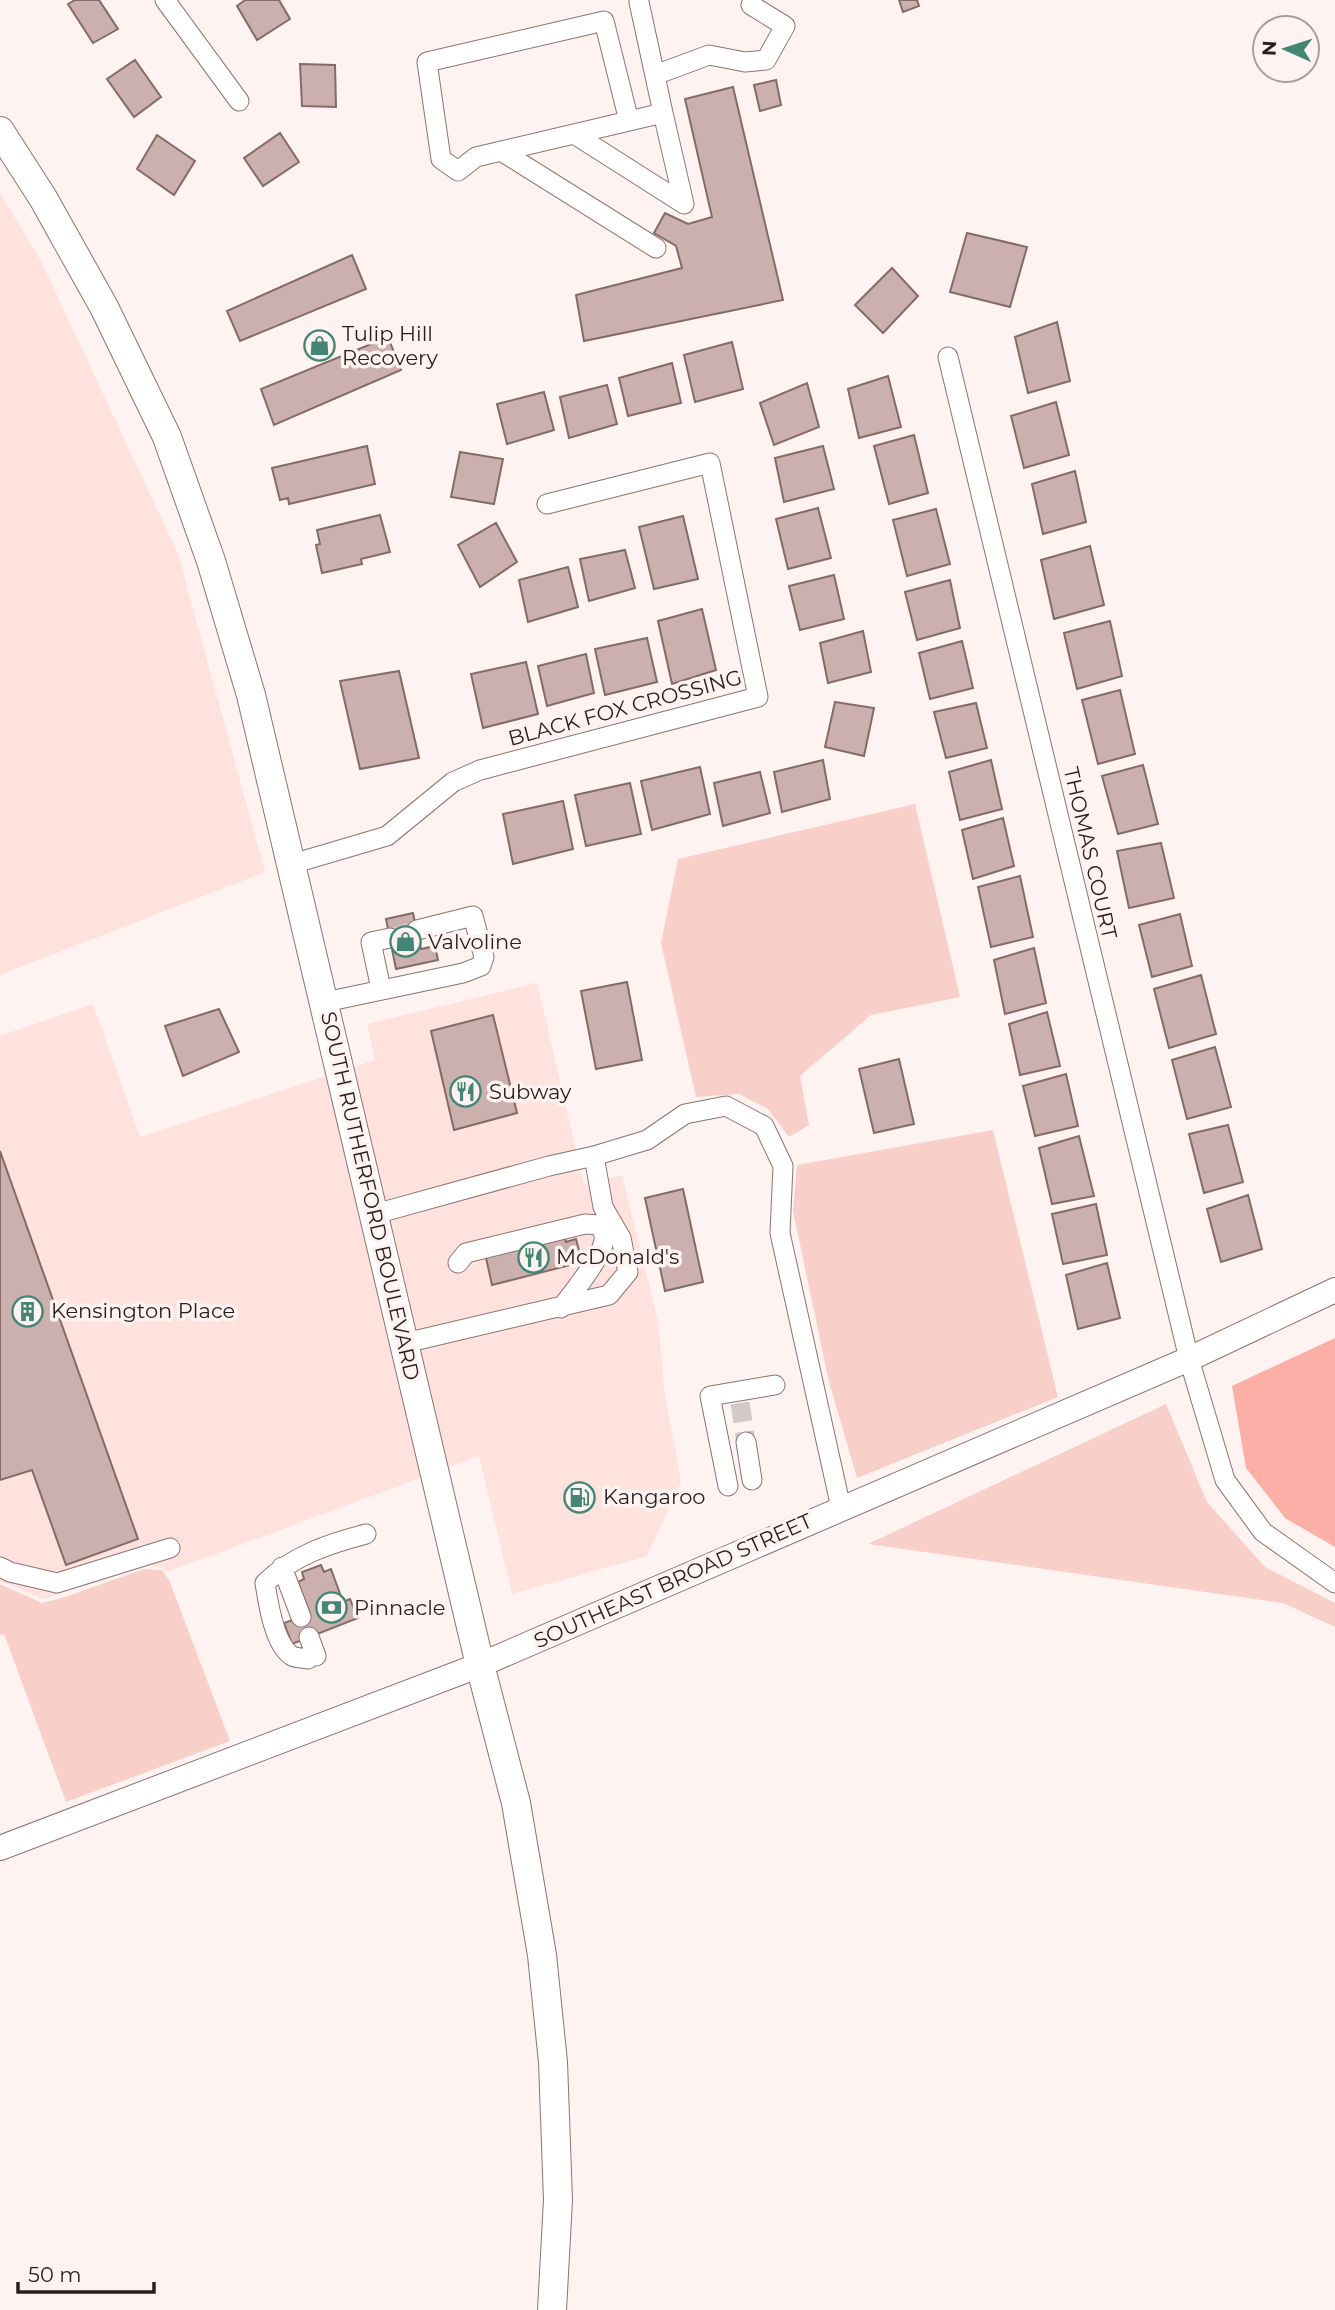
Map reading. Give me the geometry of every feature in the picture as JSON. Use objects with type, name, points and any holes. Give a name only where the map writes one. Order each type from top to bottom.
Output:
[{"type":"highway","name":"SOUTH RUTHERFORD BOULEVARD","points":[[0,131],[43,198],[104,307],[167,437],[211,561],[251,695],[480,1665],[516,1803],[542,1955],[553,2062],[558,2200],[552,2310]]},
{"type":"main road","name":"SOUTHEAST BROAD STREET","points":[[0,1849],[480,1665],[1189,1359],[1335,1290]]},
{"type":"street","points":[[165,0],[239,101]]},
{"type":"street","points":[[574,134],[684,204],[639,2]]},
{"type":"street","points":[[655,75],[709,55],[745,62],[766,60],[785,26],[751,5]]},
{"type":"street","points":[[629,121],[604,21],[426,62],[441,159],[458,171],[476,157],[501,151],[574,134],[663,113]]},
{"type":"street","points":[[501,151],[656,248]]},
{"type":"street","name":"THOMAS COURT","points":[[948,357],[1189,1359],[1225,1480],[1263,1532],[1335,1583]]},
{"type":"street","name":"BLACK FOX CROSSING","points":[[292,864],[387,836],[453,782],[481,770],[758,697],[709,463],[547,504]]},
{"type":"street","points":[[325,1002],[481,966],[484,957],[473,916],[417,930]]},
{"type":"street","points":[[381,989],[371,942],[390,938]]},
{"type":"street","points":[[375,1214],[647,1140],[685,1114],[726,1106],[764,1126],[783,1167],[780,1233],[841,1508]]},
{"type":"street","points":[[405,1343],[469,1322],[566,1306],[609,1295],[628,1272],[621,1238],[599,1210],[594,1156]]},
{"type":"street","points":[[458,1263],[466,1253],[585,1224],[598,1224],[605,1241],[566,1306]]},
{"type":"street","points":[[728,1486],[710,1396],[739,1397],[775,1385]]},
{"type":"street","points":[[746,1442],[752,1480]]},
{"type":"street","points":[[309,1637],[312,1658],[293,1657],[282,1646],[269,1612],[265,1583],[297,1557],[366,1534]]},
{"type":"street","points":[[0,1567],[10,1572],[57,1583],[170,1548]]},
{"type":"street","points":[[282,1567],[301,1617]]},
{"type":"shaded area","points":[[0,193],[41,261],[178,554],[265,872],[0,975]]},
{"type":"shaded area","points":[[915,804],[960,997],[871,1015],[800,1076],[809,1125],[789,1137],[768,1109],[739,1094],[696,1097],[661,943],[678,859]]},
{"type":"shaded area","points":[[537,983],[584,1184],[622,1175],[658,1321],[665,1396],[681,1482],[647,1556],[512,1594],[479,1456],[170,1571],[150,1565],[43,1599],[0,1581],[0,1036],[93,1004],[140,1137],[375,1060],[367,1024]]},
{"type":"shaded area","points":[[993,1130],[1058,1397],[857,1478],[829,1382],[793,1211],[797,1165]]},
{"type":"shaded area","points":[[1335,1338],[1335,1547],[1285,1518],[1246,1468],[1232,1386]]},
{"type":"shaded area","points":[[1166,1404],[1207,1502],[1265,1567],[1335,1603],[1335,1627],[1283,1603],[868,1544]]},
{"type":"shaded area","points":[[144,1569],[162,1570],[170,1582],[230,1741],[66,1802],[4,1634],[0,1635],[0,1584],[42,1603]]},
{"type":"building","points":[[75,0],[99,0],[118,29],[93,43],[68,4]]},
{"type":"building","points":[[245,0],[279,0],[290,19],[257,40],[237,6]]},
{"type":"building","points":[[899,0],[917,0],[919,6],[903,12]]},
{"type":"building","points":[[135,60],[161,97],[134,117],[107,79]]},
{"type":"building","points":[[300,64],[335,65],[336,107],[302,106]]},
{"type":"building","points":[[776,80],[781,105],[760,111],[754,85]]},
{"type":"building","points":[[733,87],[783,300],[584,341],[576,295],[682,268],[676,246],[654,233],[665,213],[688,224],[712,217],[685,99]]},
{"type":"building","points":[[280,133],[299,162],[263,186],[244,158]]},
{"type":"building","points":[[157,135],[195,161],[174,195],[137,169]]},
{"type":"building","points":[[967,233],[1027,247],[1010,307],[950,292]]},
{"type":"building","points":[[352,255],[366,289],[240,341],[227,311]]},
{"type":"building","points":[[892,268],[918,296],[883,333],[855,305]]},
{"type":"building","points":[[1057,322],[1070,381],[1028,393],[1015,337]]},
{"type":"building","points":[[388,337],[401,370],[274,425],[261,389]]},
{"type":"building","points":[[732,342],[743,389],[695,402],[684,355]]},
{"type":"building","points":[[672,363],[681,403],[628,416],[619,378]]},
{"type":"building","points":[[888,376],[901,427],[859,438],[848,389]]},
{"type":"building","points":[[807,383],[819,427],[774,445],[760,403]]},
{"type":"building","points":[[607,385],[617,424],[569,438],[560,397]]},
{"type":"building","points":[[544,392],[554,430],[507,444],[497,404]]},
{"type":"building","points":[[1056,402],[1069,455],[1024,468],[1011,416]]},
{"type":"building","points":[[914,435],[928,493],[889,504],[874,446]]},
{"type":"building","points":[[367,446],[375,484],[289,504],[288,498],[280,500],[272,468]]},
{"type":"building","points":[[823,446],[834,489],[784,502],[775,458]]},
{"type":"building","points":[[460,452],[503,459],[494,504],[451,497]]},
{"type":"building","points":[[1075,471],[1086,522],[1043,534],[1032,484]]},
{"type":"building","points":[[818,508],[831,558],[788,569],[776,519]]},
{"type":"building","points":[[936,509],[950,564],[907,576],[893,520]]},
{"type":"building","points":[[380,515],[390,552],[361,559],[362,564],[322,573],[316,545],[320,544],[317,530]]},
{"type":"building","points":[[683,516],[698,579],[654,589],[639,527]]},
{"type":"building","points":[[496,523],[517,562],[480,587],[458,545]]},
{"type":"building","points":[[1090,546],[1104,605],[1054,619],[1041,560]]},
{"type":"building","points":[[625,550],[635,588],[589,601],[580,559]]},
{"type":"building","points":[[568,567],[578,607],[528,622],[519,580]]},
{"type":"building","points":[[834,575],[844,619],[800,630],[789,586]]},
{"type":"building","points":[[950,580],[960,628],[917,640],[905,592]]},
{"type":"building","points":[[702,609],[716,670],[672,684],[658,621]]},
{"type":"building","points":[[1110,621],[1122,676],[1077,689],[1064,633]]},
{"type":"building","points":[[863,631],[871,672],[828,683],[820,643]]},
{"type":"building","points":[[647,638],[657,682],[605,695],[595,649]]},
{"type":"building","points":[[962,641],[973,688],[930,699],[919,653]]},
{"type":"building","points":[[586,654],[594,693],[547,706],[538,666]]},
{"type":"building","points":[[526,662],[538,714],[483,728],[471,674]]},
{"type":"building","points":[[399,671],[419,758],[360,769],[340,681]]},
{"type":"building","points":[[1120,690],[1135,754],[1098,764],[1082,700]]},
{"type":"building","points":[[835,702],[874,708],[864,756],[825,747]]},
{"type":"building","points":[[976,703],[987,748],[946,758],[934,712]]},
{"type":"building","points":[[823,760],[830,799],[782,812],[774,772]]},
{"type":"building","points":[[991,760],[1002,809],[960,820],[949,772]]},
{"type":"building","points":[[1143,765],[1158,824],[1118,834],[1102,776]]},
{"type":"building","points":[[700,767],[710,814],[652,830],[641,781]]},
{"type":"building","points":[[760,772],[770,813],[723,826],[714,783]]},
{"type":"building","points":[[630,783],[641,834],[586,846],[575,795]]},
{"type":"building","points":[[563,801],[573,849],[513,864],[503,814]]},
{"type":"building","points":[[1003,818],[1014,866],[973,879],[962,830]]},
{"type":"building","points":[[1161,843],[1174,898],[1129,908],[1117,851]]},
{"type":"building","points":[[1020,876],[1033,937],[991,947],[978,887]]},
{"type":"building","name":"Valvoline","points":[[413,913],[421,949],[435,946],[438,960],[396,969],[386,919]]},
{"type":"building","points":[[1180,914],[1192,966],[1152,977],[1139,925]]},
{"type":"building","points":[[1034,948],[1046,1003],[1005,1014],[994,960]]},
{"type":"building","points":[[1201,975],[1216,1034],[1169,1048],[1154,989]]},
{"type":"building","points":[[627,982],[642,1060],[596,1069],[581,991]]},
{"type":"building","points":[[219,1009],[239,1052],[183,1076],[165,1026]]},
{"type":"building","points":[[1047,1012],[1060,1066],[1020,1075],[1009,1024]]},
{"type":"building","points":[[493,1015],[517,1113],[454,1130],[431,1031]]},
{"type":"building","points":[[1215,1047],[1231,1107],[1187,1119],[1172,1060]]},
{"type":"building","points":[[899,1059],[914,1124],[874,1133],[859,1069]]},
{"type":"building","points":[[1066,1074],[1078,1126],[1035,1136],[1023,1086]]},
{"type":"building","points":[[1228,1125],[1243,1182],[1204,1193],[1189,1134]]},
{"type":"building","points":[[1079,1136],[1094,1196],[1052,1204],[1039,1148]]},
{"type":"building","name":"Kensington Place","points":[[0,1151],[138,1539],[66,1565],[32,1470],[0,1480]]},
{"type":"building","points":[[683,1189],[703,1282],[665,1291],[645,1198]]},
{"type":"building","points":[[1248,1195],[1262,1249],[1221,1262],[1207,1209]]},
{"type":"building","points":[[1096,1204],[1107,1255],[1063,1264],[1052,1214]]},
{"type":"building","name":"McDonald's","points":[[564,1234],[566,1242],[576,1239],[582,1262],[492,1285],[485,1253]]},
{"type":"building","points":[[1107,1263],[1120,1318],[1078,1329],[1066,1275]]},
{"type":"building","name":"Pinnacle","points":[[321,1565],[324,1572],[331,1569],[343,1602],[350,1599],[358,1618],[292,1644],[284,1623],[310,1614],[298,1582],[304,1579],[302,1572]]},
{"type":"tunnel","points":[[390,938],[417,930]]},
{"type":"tunnel","points":[[740,1403],[746,1442]]},
{"type":"place","name":"Tulip Hill Recovery","points":[[319,346]]},
{"type":"place","name":"Valvoline","points":[[405,942]]},
{"type":"place","name":"Subway","points":[[466,1092]]},
{"type":"place","name":"McDonald's","points":[[533,1257]]},
{"type":"place","name":"Kensington Place","points":[[28,1311]]},
{"type":"place","name":"Kangaroo","points":[[580,1497]]},
{"type":"place","name":"Pinnacle","points":[[331,1608]]}]
